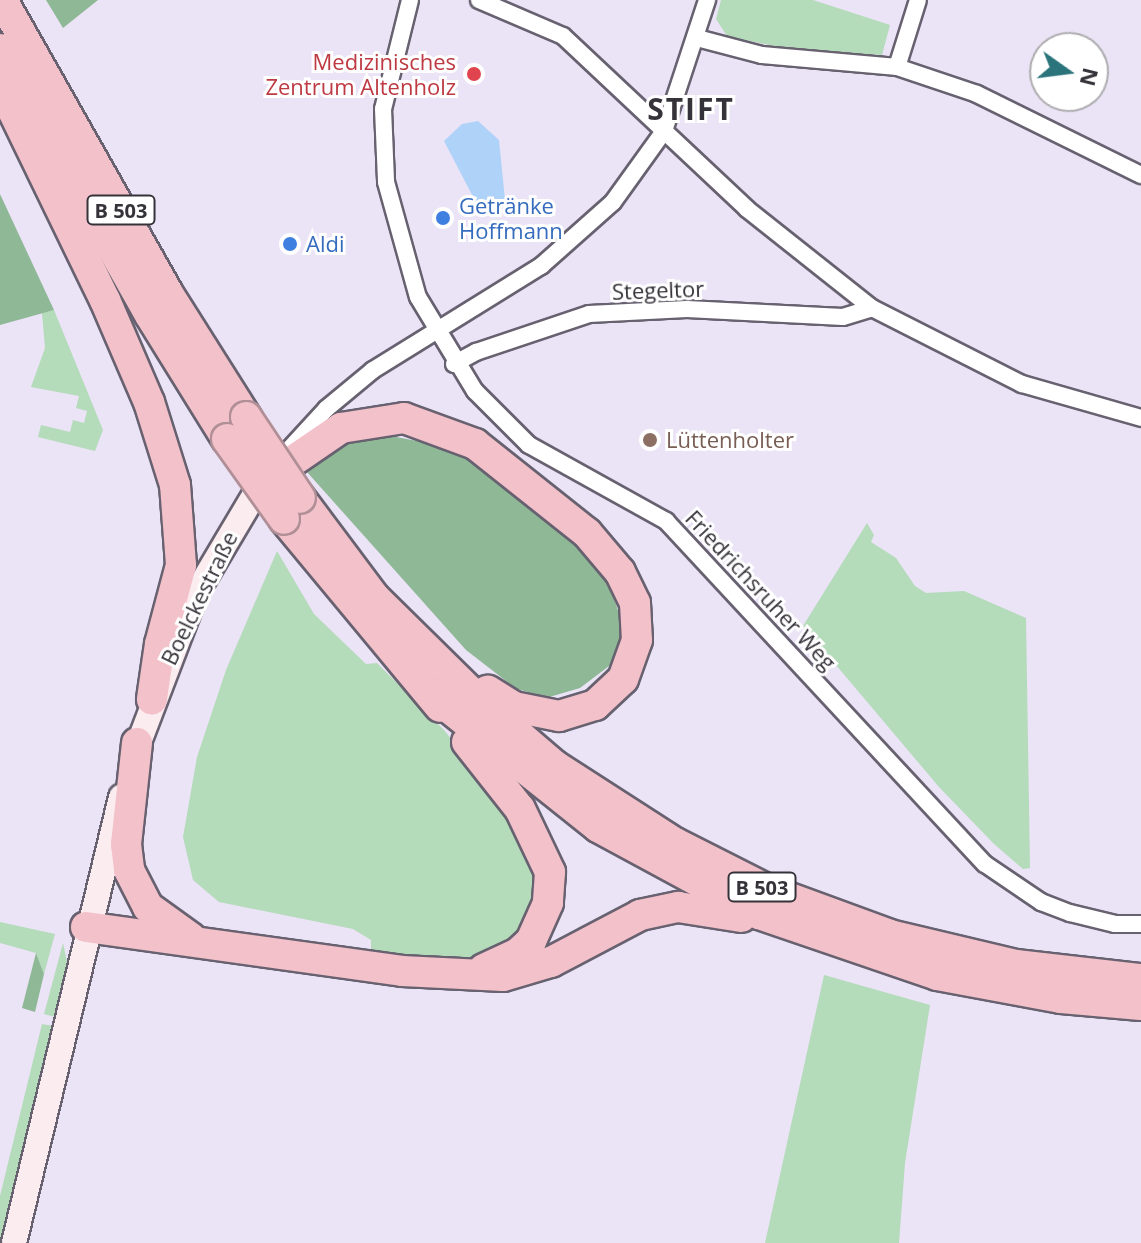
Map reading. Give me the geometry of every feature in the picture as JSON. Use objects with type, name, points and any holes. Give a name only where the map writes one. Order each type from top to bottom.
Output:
[{"type":"highway","name":"B 503","points":[[2,0],[167,292],[236,428]]},
{"type":"highway","name":"B 503","points":[[0,49],[150,315],[292,508],[374,597],[554,765],[617,809],[768,890],[832,916],[966,955],[1141,979]]},
{"type":"highway","points":[[0,84],[111,314],[152,410],[175,485],[180,521],[177,590],[160,644],[152,699]]},
{"type":"highway","name":"B 503","points":[[262,482],[341,428],[382,418],[431,424],[475,444],[529,482],[587,533],[630,588],[638,620],[632,662],[612,692],[580,712],[536,714],[514,707],[442,663]]},
{"type":"highway","name":"B 503","points":[[292,508],[316,564],[429,692],[598,827],[665,868],[784,924],[937,975],[1061,998],[1141,1005]]},
{"type":"highway","points":[[86,927],[455,976],[505,962],[531,941],[545,916],[550,872],[520,809],[429,692]]},
{"type":"highway","points":[[137,743],[126,844],[129,870],[148,907],[193,939]]},
{"type":"highway","name":"B 503","points":[[455,976],[519,973],[569,954],[640,915],[678,907],[784,924]]},
{"type":"street","name":"Friedrichsruher Weg","points":[[410,0],[383,109],[386,182],[418,297],[454,364],[529,445],[666,521],[985,864],[1055,907],[1115,924],[1141,924]]},
{"type":"street","points":[[479,0],[563,36],[747,209],[872,308],[1022,384],[1141,418]]},
{"type":"street","name":"Boelckestraße","points":[[14,1243],[86,927],[137,743],[196,593],[262,482],[326,409],[434,330],[573,242],[631,181],[664,131],[707,0]]},
{"type":"street","points":[[897,67],[918,0]]},
{"type":"street","points":[[697,38],[762,55],[897,67],[977,94],[1141,175]]},
{"type":"street","name":"Stegeltor","points":[[454,364],[476,352],[589,314],[687,309],[843,317],[872,308]]},
{"type":"green space","points":[[46,0],[98,0],[63,28]]},
{"type":"green space","points":[[721,0],[813,0],[890,25],[882,55],[788,49],[727,36],[716,19]]},
{"type":"green space","points":[[0,194],[54,310],[0,325]]},
{"type":"green space","points":[[54,310],[103,430],[95,451],[38,437],[41,425],[70,432],[73,420],[84,423],[87,411],[76,408],[79,396],[31,387],[45,348],[42,313]]},
{"type":"green space","points":[[381,434],[453,448],[524,492],[602,565],[625,630],[617,660],[580,688],[546,698],[515,688],[466,650],[307,472],[342,445]]},
{"type":"green space","points":[[867,523],[874,535],[871,542],[896,558],[915,586],[926,593],[964,591],[1026,618],[1030,868],[1023,869],[994,844],[939,787],[803,626]]},
{"type":"green space","points":[[277,551],[314,614],[366,664],[377,663],[444,730],[525,832],[543,892],[522,939],[482,963],[371,957],[371,940],[353,929],[219,902],[193,880],[183,837],[197,757],[226,670]]},
{"type":"green space","points":[[0,922],[55,934],[44,974],[36,953],[0,943]]},
{"type":"green space","points":[[63,943],[67,962],[55,1017],[44,1014]]},
{"type":"green space","points":[[36,953],[44,974],[35,1012],[22,1008]]},
{"type":"green space","points":[[824,975],[930,1005],[905,1163],[899,1243],[765,1243]]},
{"type":"green space","points":[[42,1024],[53,1026],[4,1243],[0,1243],[0,1196]]},
{"type":"water","points":[[478,121],[499,140],[505,200],[501,208],[483,216],[444,141],[462,124]]},
{"type":"place","name":"Medizinisches Zentrum Altenholz","points":[[474,74]]},
{"type":"place","name":"Getränke Hoffmann","points":[[443,218]]},
{"type":"place","name":"Aldi","points":[[290,244]]},
{"type":"place","name":"Lüttenholter","points":[[650,440]]},
{"type":"district","name":"STIFT","points":[[691,109]]}]
